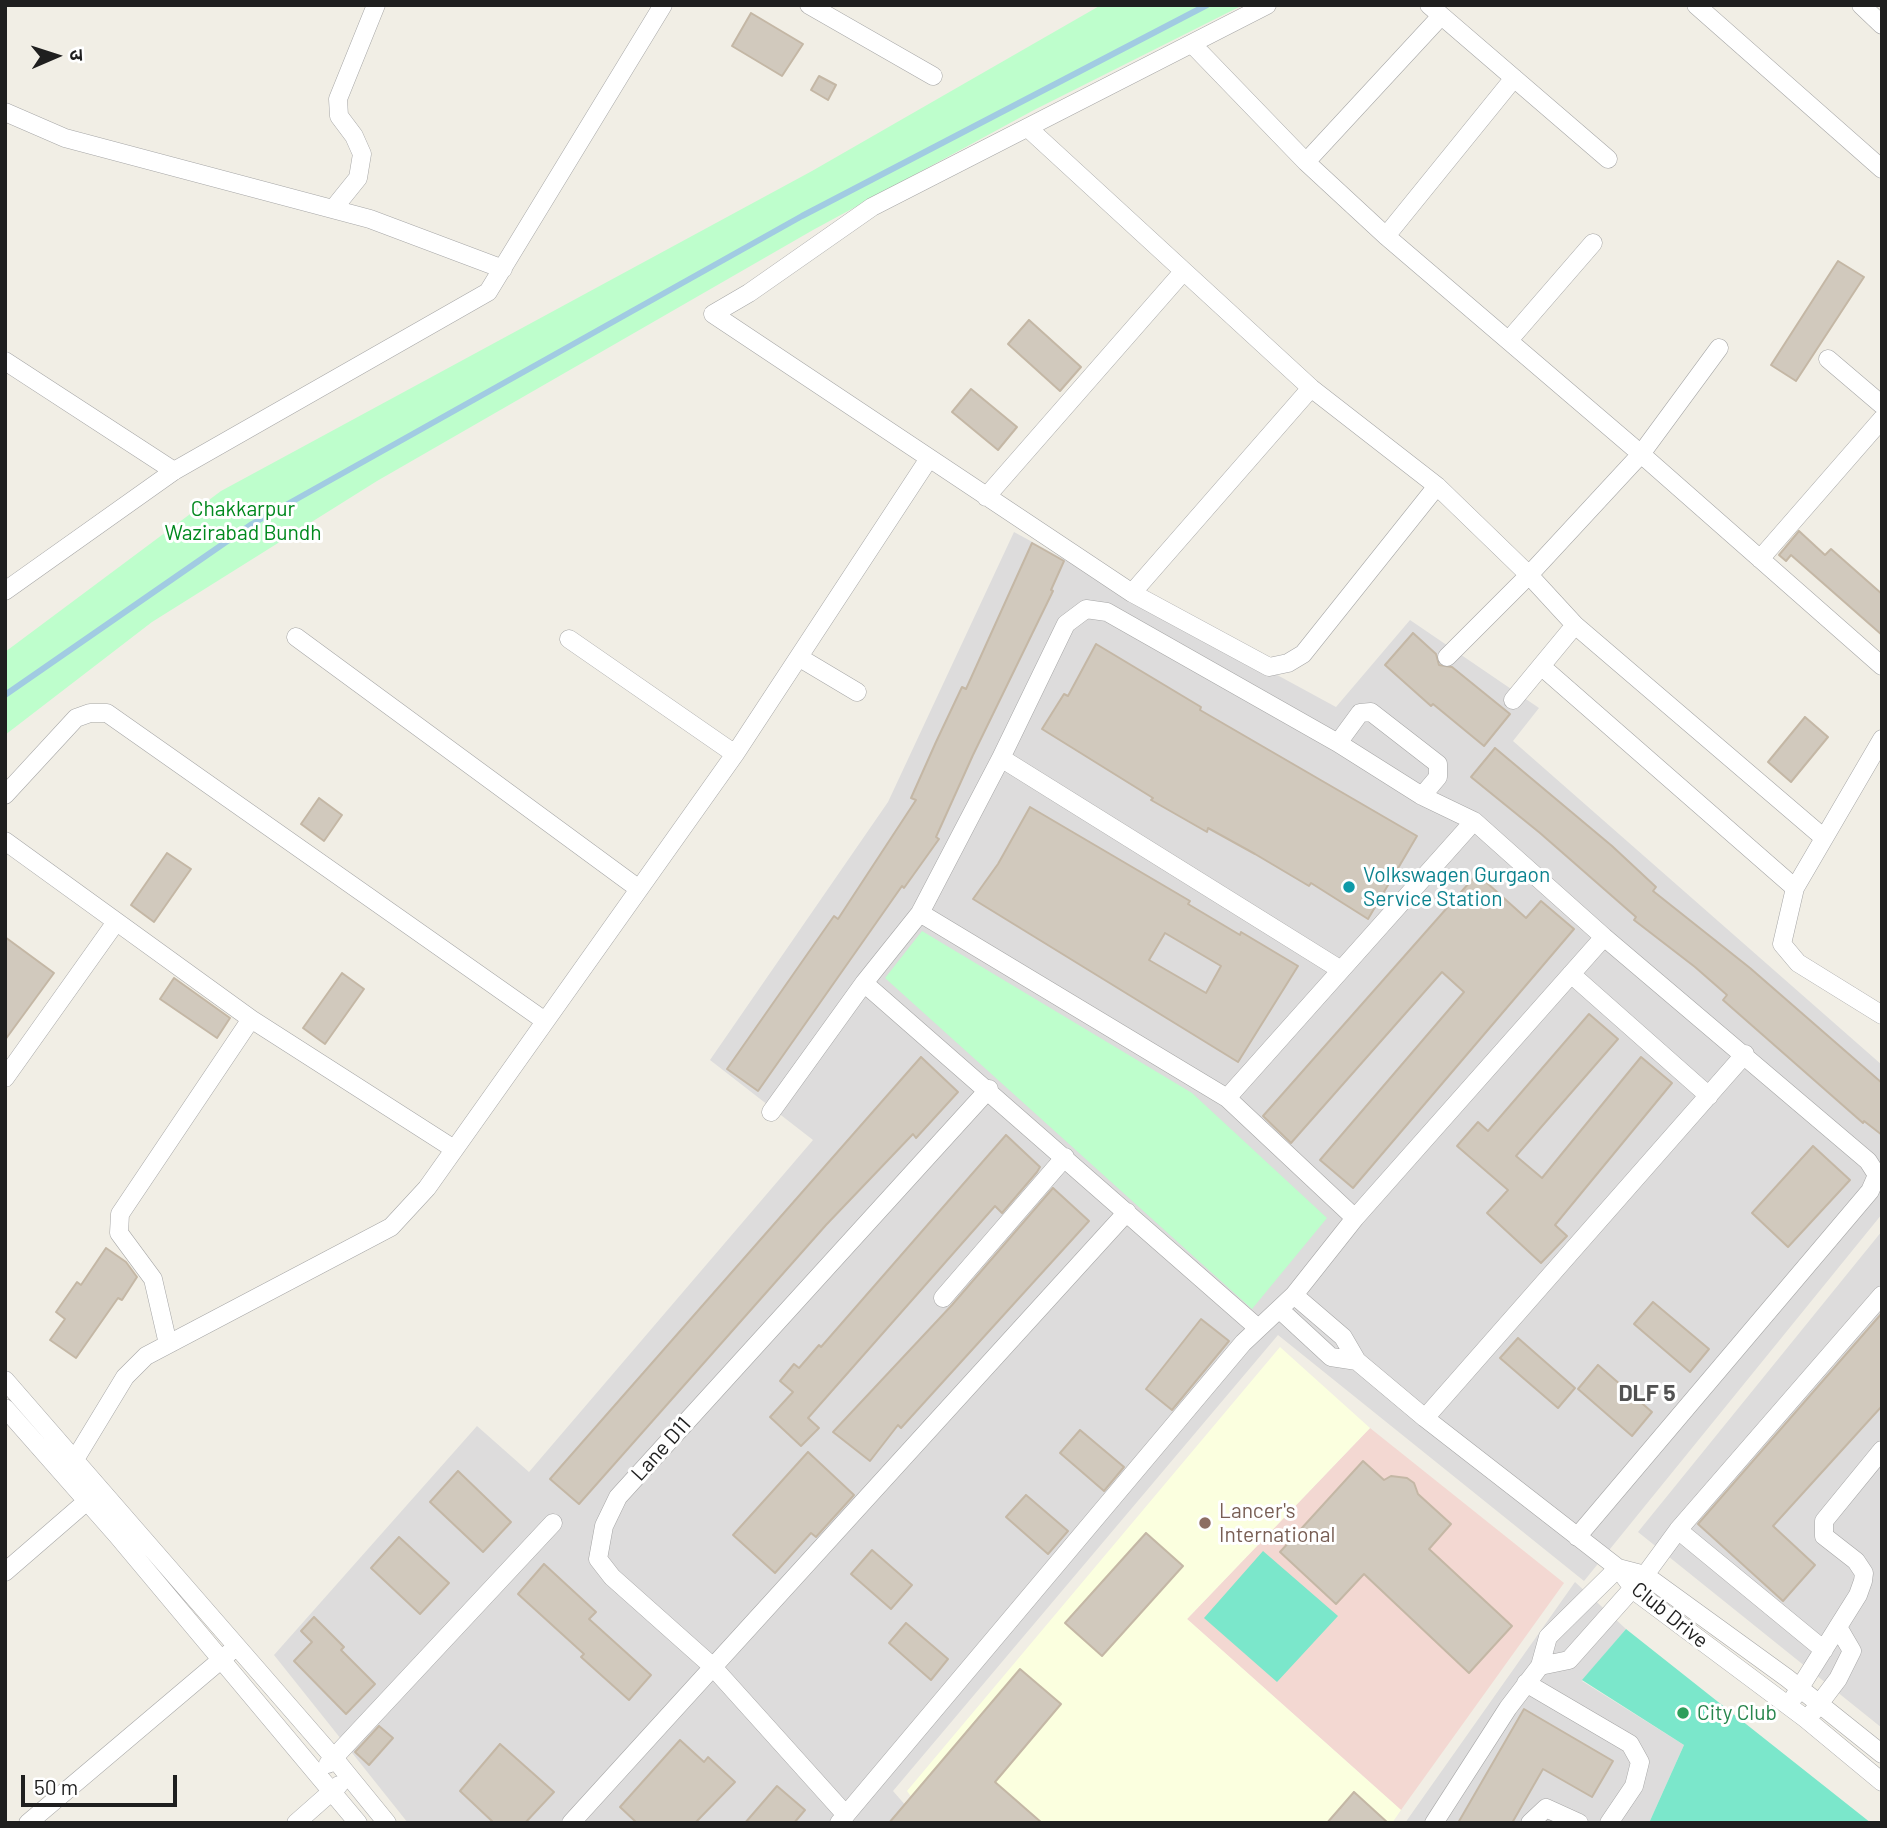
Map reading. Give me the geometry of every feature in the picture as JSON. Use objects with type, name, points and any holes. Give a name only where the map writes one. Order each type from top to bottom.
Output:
[{"type":"street","points":[[333,209],[358,178],[362,154],[354,136],[339,116],[338,99],[376,5]]},
{"type":"street","points":[[5,591],[174,471],[488,292],[663,5]]},
{"type":"street","points":[[809,5],[933,76]]},
{"type":"street","points":[[1267,5],[873,207],[749,293],[713,314],[928,460],[1132,593],[1269,667],[1289,663],[1303,654],[1437,486]]},
{"type":"street","points":[[1696,5],[1882,169]]},
{"type":"street","points":[[1306,162],[1435,11],[1608,159]]},
{"type":"street","points":[[1193,45],[1306,162],[1386,236],[1641,454],[1882,666]]},
{"type":"street","points":[[1386,236],[1514,78]]},
{"type":"street","points":[[5,112],[65,138],[370,219],[503,269]]},
{"type":"street","points":[[1028,128],[1182,273],[1311,388],[1437,486],[1529,575],[1575,625],[1824,838]]},
{"type":"street","points":[[1509,340],[1593,243]]},
{"type":"street","points":[[986,497],[1182,273]]},
{"type":"street","points":[[1447,657],[1529,575],[1641,454],[1720,348]]},
{"type":"street","points":[[1828,359],[1882,405]]},
{"type":"street","points":[[5,361],[174,471]]},
{"type":"street","points":[[1132,593],[1311,388]]},
{"type":"street","points":[[1760,559],[1882,419]]},
{"type":"street","points":[[74,1461],[125,1377],[146,1356],[391,1227],[427,1188],[735,754],[800,659],[928,460]]},
{"type":"street","points":[[771,1112],[864,983],[920,913],[1001,758],[1066,624],[1086,609],[1107,612],[1338,743],[1422,796],[1474,821],[1604,937],[1868,1161],[1877,1175],[1870,1191],[1577,1537]]},
{"type":"street","points":[[1513,700],[1575,625]]},
{"type":"street","points":[[296,638],[639,889]]},
{"type":"street","points":[[569,639],[735,754]]},
{"type":"street","points":[[800,659],[857,692]]},
{"type":"street","points":[[1541,666],[1795,888]]},
{"type":"street","points":[[1338,743],[1360,713],[1371,712],[1438,764],[1438,777],[1422,796]]},
{"type":"street","points":[[5,795],[76,718],[90,713],[107,713],[545,1021]]},
{"type":"street","points":[[1882,738],[1795,888],[1782,944],[1798,963],[1882,1015]]},
{"type":"street","points":[[1001,758],[1341,970]]},
{"type":"street","points":[[1227,1098],[1474,821]]},
{"type":"street","points":[[5,841],[251,1018],[454,1149]]},
{"type":"street","points":[[920,913],[1227,1098],[1355,1218]]},
{"type":"street","points":[[5,1078],[12,1055],[116,922]]},
{"type":"street","points":[[842,1819],[1258,1328],[1294,1295],[1355,1218],[1604,937]]},
{"type":"street","points":[[1571,974],[1709,1096]]},
{"type":"street","points":[[864,983],[989,1089],[1258,1328]]},
{"type":"street","points":[[168,1344],[153,1279],[119,1233],[120,1213],[251,1018]]},
{"type":"street","points":[[1425,1418],[1745,1054]]},
{"type":"street","name":"Lane D11","points":[[842,1819],[712,1666],[612,1577],[598,1559],[604,1526],[618,1497],[989,1089]]},
{"type":"street","points":[[943,1298],[1065,1157]]},
{"type":"street","points":[[571,1823],[1127,1212]]},
{"type":"street","points":[[1294,1295],[1343,1337],[1357,1361]]},
{"type":"street","points":[[1540,1667],[1569,1660],[1882,1295]]},
{"type":"street","points":[[1279,1309],[1331,1357],[1357,1361]]},
{"type":"street","name":"Club Drive","points":[[1357,1361],[1425,1418],[1618,1568],[1800,1689],[1882,1754]]},
{"type":"street","points":[[5,1380],[74,1461],[93,1496],[222,1659],[358,1823]]},
{"type":"street","points":[[5,1408],[237,1647],[350,1776],[387,1823]]},
{"type":"street","points":[[1788,1707],[1858,1595],[1864,1573],[1856,1561],[1824,1536],[1824,1521],[1882,1450]]},
{"type":"street","points":[[5,1572],[93,1496]]},
{"type":"street","points":[[318,1774],[553,1523]]},
{"type":"street","points":[[1678,1530],[1824,1650]]},
{"type":"street","points":[[1434,1823],[1526,1683],[1540,1667],[1548,1637],[1618,1568]]},
{"type":"street","name":"Club Drive","points":[[1639,1581],[1788,1707],[1882,1782]]},
{"type":"street","points":[[1806,1720],[1820,1705],[1848,1664],[1853,1651],[1838,1627]]},
{"type":"street","points":[[28,1823],[237,1647]]},
{"type":"street","points":[[1526,1683],[1630,1744],[1640,1762],[1634,1786],[1609,1823]]},
{"type":"street","points":[[296,1823],[350,1776]]},
{"type":"street","points":[[1530,1823],[1546,1808],[1578,1823]]},
{"type":"shaded area","points":[[1014,532],[1336,707],[1410,620],[1539,708],[1513,741],[1882,1065],[1882,1214],[1584,1581],[1278,1335],[893,1791],[921,1823],[408,1823],[274,1655],[477,1426],[529,1472],[813,1140],[710,1060],[888,802]]},
{"type":"shaded area","points":[[1882,1231],[1882,1728],[1638,1532]]},
{"type":"shaded area","name":"Lancer's International","points":[[1280,1347],[1370,1428],[1187,1619],[1401,1810],[1392,1823],[930,1823],[907,1791]]},
{"type":"shaded area","points":[[1370,1428],[1564,1583],[1401,1810],[1187,1619]]},
{"type":"shaded area","points":[[1575,1582],[1626,1629],[1582,1681],[1684,1745],[1649,1823],[1405,1823]]},
{"type":"green space","name":"Chakkarpur Wazirabad Bundh","points":[[1101,5],[1243,5],[1034,110],[813,230],[377,481],[152,622],[5,735],[5,652],[221,491],[812,171]]},
{"type":"green space","points":[[922,931],[1192,1093],[1327,1218],[1252,1309],[885,978]]},
{"type":"green space","points":[[1263,1551],[1338,1616],[1277,1682],[1204,1618]]},
{"type":"green space","name":"City Club","points":[[1626,1629],[1871,1823],[1649,1823],[1684,1745],[1582,1680]]},
{"type":"building","points":[[751,13],[803,44],[782,76],[732,46]]},
{"type":"building","points":[[819,76],[836,85],[828,100],[811,90]]},
{"type":"building","points":[[1838,261],[1864,277],[1796,381],[1771,365]]},
{"type":"building","points":[[1029,320],[1081,367],[1060,391],[1008,344]]},
{"type":"building","points":[[971,389],[1017,427],[998,450],[952,412]]},
{"type":"building","points":[[1799,531],[1825,555],[1831,549],[1882,594],[1882,635],[1791,555],[1786,561],[1779,555]]},
{"type":"building","points":[[1032,543],[1064,561],[1051,590],[1053,591],[936,837],[939,839],[904,888],[902,886],[758,1091],[727,1069],[834,916],[838,919],[916,800],[911,798],[936,742],[962,687],[966,689]]},
{"type":"building","points":[[1413,633],[1436,654],[1439,665],[1452,667],[1510,714],[1484,746],[1433,704],[1431,706],[1385,665]]},
{"type":"building","points":[[1096,644],[1201,707],[1200,710],[1417,836],[1368,919],[1311,883],[1309,886],[1208,828],[1207,832],[1151,800],[1153,798],[1042,729],[1064,694],[1068,696]]},
{"type":"building","points":[[1805,717],[1828,737],[1791,782],[1768,762]]},
{"type":"building","points":[[1495,748],[1612,846],[1656,887],[1653,891],[1750,968],[1882,1083],[1882,1135],[1864,1121],[1863,1123],[1723,1000],[1727,995],[1695,967],[1634,920],[1636,917],[1471,777]]},
{"type":"building","points":[[319,798],[342,815],[324,841],[301,824]]},
{"type":"building","points":[[1030,807],[1190,901],[1188,904],[1240,935],[1241,932],[1298,966],[1238,1062],[973,899],[998,864]],"holes":[[[1165,933],[1221,966],[1206,993],[1149,960]]]},
{"type":"building","points":[[167,853],[191,869],[154,922],[131,905]]},
{"type":"building","points":[[1477,874],[1526,918],[1541,901],[1574,929],[1353,1188],[1320,1160],[1464,992],[1442,972],[1291,1143],[1263,1116]]},
{"type":"building","points":[[5,937],[54,973],[5,1040]]},
{"type":"building","points":[[342,973],[364,989],[325,1044],[303,1028]]},
{"type":"building","points":[[174,978],[230,1018],[217,1038],[160,999]]},
{"type":"building","points":[[1589,1014],[1618,1039],[1516,1156],[1542,1178],[1641,1057],[1672,1083],[1555,1225],[1567,1236],[1541,1263],[1487,1213],[1508,1190],[1457,1146],[1478,1122],[1488,1131]]},
{"type":"building","points":[[921,1057],[958,1092],[916,1138],[913,1134],[826,1225],[579,1504],[550,1479]]},
{"type":"building","points":[[1006,1135],[1040,1167],[1037,1172],[1002,1213],[995,1206],[808,1418],[819,1428],[801,1446],[770,1417],[793,1392],[780,1381],[794,1364],[799,1368],[819,1345],[821,1347]]},
{"type":"building","points":[[1813,1146],[1850,1180],[1788,1247],[1752,1213]]},
{"type":"building","points":[[1053,1188],[1089,1221],[901,1428],[898,1425],[870,1461],[833,1432],[952,1305]]},
{"type":"building","points":[[106,1248],[126,1262],[137,1277],[122,1300],[118,1298],[76,1358],[50,1340],[65,1319],[56,1312],[77,1282],[81,1285]]},
{"type":"building","points":[[1653,1302],[1709,1349],[1690,1372],[1634,1324]]},
{"type":"building","points":[[1882,1313],[1882,1406],[1773,1526],[1815,1565],[1783,1601],[1698,1524]]},
{"type":"building","points":[[1201,1319],[1229,1341],[1172,1410],[1146,1389]]},
{"type":"building","points":[[1518,1338],[1575,1388],[1558,1408],[1500,1358]]},
{"type":"building","points":[[1598,1365],[1652,1412],[1632,1436],[1578,1389]]},
{"type":"building","points":[[1080,1430],[1124,1467],[1104,1491],[1060,1453]]},
{"type":"building","points":[[808,1452],[854,1495],[816,1537],[811,1533],[775,1573],[733,1535]]},
{"type":"building","points":[[1363,1461],[1384,1480],[1391,1476],[1407,1478],[1414,1483],[1418,1494],[1451,1524],[1429,1549],[1512,1626],[1469,1673],[1364,1574],[1336,1604],[1280,1552]]},
{"type":"building","points":[[458,1471],[511,1522],[483,1552],[430,1502]]},
{"type":"building","points":[[1026,1495],[1068,1531],[1048,1554],[1006,1517]]},
{"type":"building","points":[[1146,1533],[1183,1566],[1102,1656],[1065,1623]]},
{"type":"building","points":[[399,1537],[449,1583],[420,1614],[371,1568]]},
{"type":"building","points":[[872,1550],[912,1585],[891,1609],[851,1574]]},
{"type":"building","points":[[544,1564],[596,1612],[589,1619],[651,1675],[629,1700],[581,1657],[584,1654],[518,1594]]},
{"type":"building","points":[[314,1617],[344,1647],[341,1650],[375,1684],[346,1714],[294,1661],[312,1642],[301,1631]]},
{"type":"building","points":[[906,1623],[948,1659],[931,1680],[889,1643]]},
{"type":"building","points":[[1020,1669],[1061,1704],[995,1782],[1042,1823],[889,1823]]},
{"type":"building","points":[[1524,1709],[1613,1761],[1592,1797],[1543,1769],[1512,1823],[1458,1823]]},
{"type":"building","points":[[379,1726],[393,1738],[369,1765],[355,1752]]},
{"type":"building","points":[[680,1740],[704,1762],[708,1757],[735,1782],[695,1823],[637,1823],[620,1807]]},
{"type":"building","points":[[500,1744],[554,1792],[525,1823],[494,1823],[460,1791]]},
{"type":"building","points":[[777,1786],[805,1810],[794,1823],[745,1823]]},
{"type":"building","points":[[1354,1792],[1388,1823],[1327,1823]]},
{"type":"waterway","points":[[5,695],[252,524],[802,216],[1207,5]]},
{"type":"place","name":"Volkswagen Gurgaon Service Station","points":[[1349,887]]},
{"type":"place","name":"Lancer's International","points":[[1205,1523]]},
{"type":"place","name":"City Club","points":[[1683,1713]]},
{"type":"district","name":"DLF 5","points":[[1647,1393]]}]
